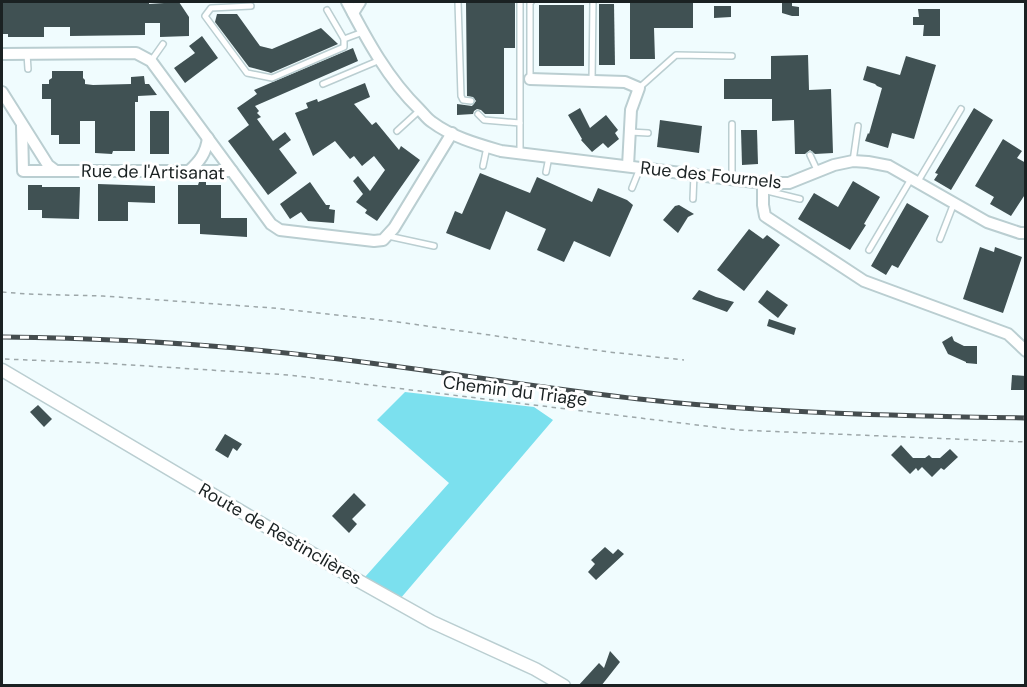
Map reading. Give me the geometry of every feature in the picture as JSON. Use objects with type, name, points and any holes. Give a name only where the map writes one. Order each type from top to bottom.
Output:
[{"type":"street","name":"Rue des Fournels","points":[[347,2],[380,60],[405,96],[432,122],[476,144],[501,151],[732,179],[763,187],[789,183],[834,165],[852,161],[868,162],[889,166],[987,222],[1026,233]]},
{"type":"street","points":[[353,13],[360,2]]},
{"type":"street","points":[[2,54],[136,53],[151,61],[232,171]]},
{"type":"street","points":[[530,79],[625,82],[639,88]]},
{"type":"street","name":"Rue des Fournels","points":[[634,167],[630,132],[632,110],[639,88]]},
{"type":"street","name":"Rue de l'Artisanat","points":[[2,92],[48,165],[56,171]]},
{"type":"street","name":"Rue de l'Artisanat","points":[[22,125],[23,171],[232,171],[271,225],[280,230],[374,242],[384,240],[387,236]]},
{"type":"street","points":[[387,236],[452,133]]},
{"type":"street","points":[[189,171],[206,152],[208,138]]},
{"type":"street","points":[[763,187],[765,216],[864,281],[1008,334],[1026,351]]},
{"type":"street","name":"Route de Restinclières","points":[[2,370],[350,576],[432,622],[535,669],[564,686]]},
{"type":"lane","points":[[458,2],[461,96],[463,100],[471,101]]},
{"type":"lane","points":[[520,2],[520,153]]},
{"type":"lane","points":[[530,79],[531,2]]},
{"type":"lane","points":[[592,81],[593,2]]},
{"type":"lane","points":[[251,6],[212,8],[205,16],[247,73],[272,78],[344,47],[344,39],[327,10]]},
{"type":"lane","points":[[344,39],[363,32]]},
{"type":"lane","points":[[151,61],[163,44]]},
{"type":"lane","points":[[27,54],[28,69]]},
{"type":"lane","points":[[639,88],[676,56],[732,56]]},
{"type":"lane","points":[[323,84],[380,60]]},
{"type":"lane","points":[[869,250],[961,109]]},
{"type":"lane","points":[[397,131],[420,110]]},
{"type":"lane","points":[[478,114],[484,120],[520,123]]},
{"type":"lane","points":[[732,124],[732,179]]},
{"type":"lane","points":[[852,161],[858,126]]},
{"type":"lane","points":[[630,132],[648,133]]},
{"type":"lane","points":[[483,166],[487,147]]},
{"type":"lane","points":[[810,155],[818,172]]},
{"type":"lane","points":[[546,172],[549,157]]},
{"type":"lane","points":[[632,188],[634,167]]},
{"type":"lane","points":[[693,199],[694,174]]},
{"type":"lane","points":[[763,187],[800,199]]},
{"type":"lane","points":[[940,239],[954,203]]},
{"type":"lane","points":[[387,236],[434,246]]},
{"type":"path","points":[[2,292],[103,296],[273,308],[398,322],[684,360]]},
{"type":"path","name":"Chemin du Triage","points":[[2,360],[100,363],[289,375],[738,430],[1026,442]]},
{"type":"shaded area","points":[[405,392],[534,407],[553,420],[400,599],[365,577],[449,483],[377,420]]},
{"type":"building","points":[[149,2],[149,4],[179,2],[189,17],[189,36],[160,37],[160,23],[145,23],[145,35],[70,36],[70,27],[44,27],[44,37],[8,37],[8,34],[2,34],[2,3]]},
{"type":"building","points":[[466,2],[515,2],[515,48],[504,48],[504,114],[485,114],[477,109],[473,114],[457,115],[457,104],[472,106],[476,101],[473,97],[467,96]]},
{"type":"building","points":[[630,2],[693,2],[693,28],[654,28],[655,59],[630,59]]},
{"type":"building","points":[[782,2],[792,2],[792,6],[799,7],[799,16],[782,13]]},
{"type":"building","points":[[599,4],[614,4],[615,65],[599,65]]},
{"type":"building","points":[[539,5],[584,5],[584,66],[539,66]]},
{"type":"building","points":[[714,6],[731,6],[731,17],[714,18]]},
{"type":"building","points":[[918,9],[940,9],[940,36],[923,36],[924,25],[913,25],[913,17],[919,17]]},
{"type":"building","points":[[217,14],[237,14],[260,46],[272,49],[321,28],[338,44],[271,73],[249,67],[215,22]]},
{"type":"building","points":[[202,36],[218,58],[185,83],[174,68],[195,53],[189,46]]},
{"type":"building","points":[[353,48],[358,61],[255,106],[261,117],[257,119],[273,141],[285,132],[291,140],[279,149],[297,173],[268,195],[228,141],[249,125],[237,108],[257,94],[254,90]]},
{"type":"building","points":[[808,55],[809,90],[831,89],[833,153],[815,154],[810,150],[805,154],[795,154],[794,120],[772,121],[772,99],[724,99],[724,79],[771,79],[771,56]]},
{"type":"building","points":[[906,56],[936,65],[914,139],[892,133],[888,148],[865,141],[882,88],[863,80],[867,66],[900,75]]},
{"type":"building","points":[[52,71],[83,71],[85,84],[93,85],[131,84],[131,77],[144,76],[145,84],[149,84],[157,95],[138,96],[138,102],[135,102],[135,151],[113,151],[112,154],[95,153],[95,121],[80,121],[80,144],[59,144],[59,135],[51,135],[51,99],[42,99],[42,84],[49,84]]},
{"type":"building","points":[[365,83],[370,97],[354,104],[372,125],[376,122],[399,150],[401,146],[420,160],[377,221],[365,213],[367,210],[356,202],[363,194],[353,181],[358,176],[370,191],[385,170],[374,156],[362,166],[354,156],[350,159],[335,141],[313,156],[295,113],[308,108],[306,103],[317,99],[318,102]]},
{"type":"building","points":[[580,108],[590,128],[606,115],[618,130],[615,133],[619,139],[608,148],[603,143],[592,152],[581,140],[568,115]]},
{"type":"building","points":[[974,108],[993,120],[951,190],[934,180],[938,174],[935,173]]},
{"type":"building","points":[[150,111],[169,111],[169,154],[150,154]]},
{"type":"building","points":[[660,120],[702,126],[699,153],[657,147]]},
{"type":"building","points":[[741,130],[757,130],[758,164],[742,165]]},
{"type":"building","points":[[1003,139],[1022,151],[1017,158],[1026,163],[1026,193],[1011,216],[990,204],[994,197],[975,186]]},
{"type":"building","points":[[480,173],[530,193],[537,177],[592,202],[598,188],[627,200],[633,205],[610,257],[574,241],[564,262],[537,250],[546,229],[506,211],[490,250],[446,233],[455,211],[462,214]]},
{"type":"building","points":[[853,181],[880,197],[850,250],[798,219],[814,193],[838,207]]},
{"type":"building","points":[[199,182],[206,182],[206,185],[221,185],[221,218],[247,218],[247,237],[200,234],[200,224],[178,224],[178,185],[198,185]]},
{"type":"building","points":[[310,182],[326,205],[330,205],[329,209],[335,210],[334,223],[308,221],[301,212],[290,219],[280,204]]},
{"type":"building","points":[[98,184],[155,186],[155,203],[128,202],[128,221],[98,221]]},
{"type":"building","points":[[28,185],[80,187],[79,219],[42,218],[42,210],[28,210]]},
{"type":"building","points":[[907,203],[929,216],[898,268],[892,265],[886,275],[871,266]]},
{"type":"building","points":[[679,205],[694,214],[688,217],[678,233],[663,220],[675,206]]},
{"type":"building","points":[[749,229],[763,239],[767,235],[780,245],[744,291],[717,270]]},
{"type":"building","points":[[980,247],[994,252],[995,247],[1022,257],[1003,313],[963,299]]},
{"type":"building","points":[[699,290],[734,302],[727,312],[692,299]]},
{"type":"building","points":[[767,290],[788,305],[778,318],[758,302]]},
{"type":"building","points":[[769,319],[796,328],[794,335],[767,326]]},
{"type":"building","points":[[952,336],[954,341],[964,346],[977,346],[977,364],[966,363],[948,354],[942,342]]},
{"type":"building","points":[[1012,375],[1026,376],[1026,390],[1011,390]]},
{"type":"building","points":[[38,405],[52,419],[44,427],[30,412]]},
{"type":"building","points":[[225,434],[242,444],[237,451],[233,448],[228,458],[215,450]]},
{"type":"building","points":[[901,445],[913,458],[925,458],[929,455],[932,458],[940,458],[950,449],[958,457],[932,477],[922,467],[918,471],[916,468],[910,474],[891,455]]},
{"type":"building","points":[[354,493],[366,505],[352,519],[357,524],[349,533],[332,516]]},
{"type":"building","points":[[605,547],[613,554],[618,549],[624,554],[596,580],[588,572],[595,564],[591,560]]},
{"type":"building","points":[[610,651],[620,662],[601,686],[578,686],[599,663],[604,668]]},
{"type":"railway","points":[[2,337],[122,340],[281,352],[599,394],[735,408],[880,415],[1026,418]]}]
